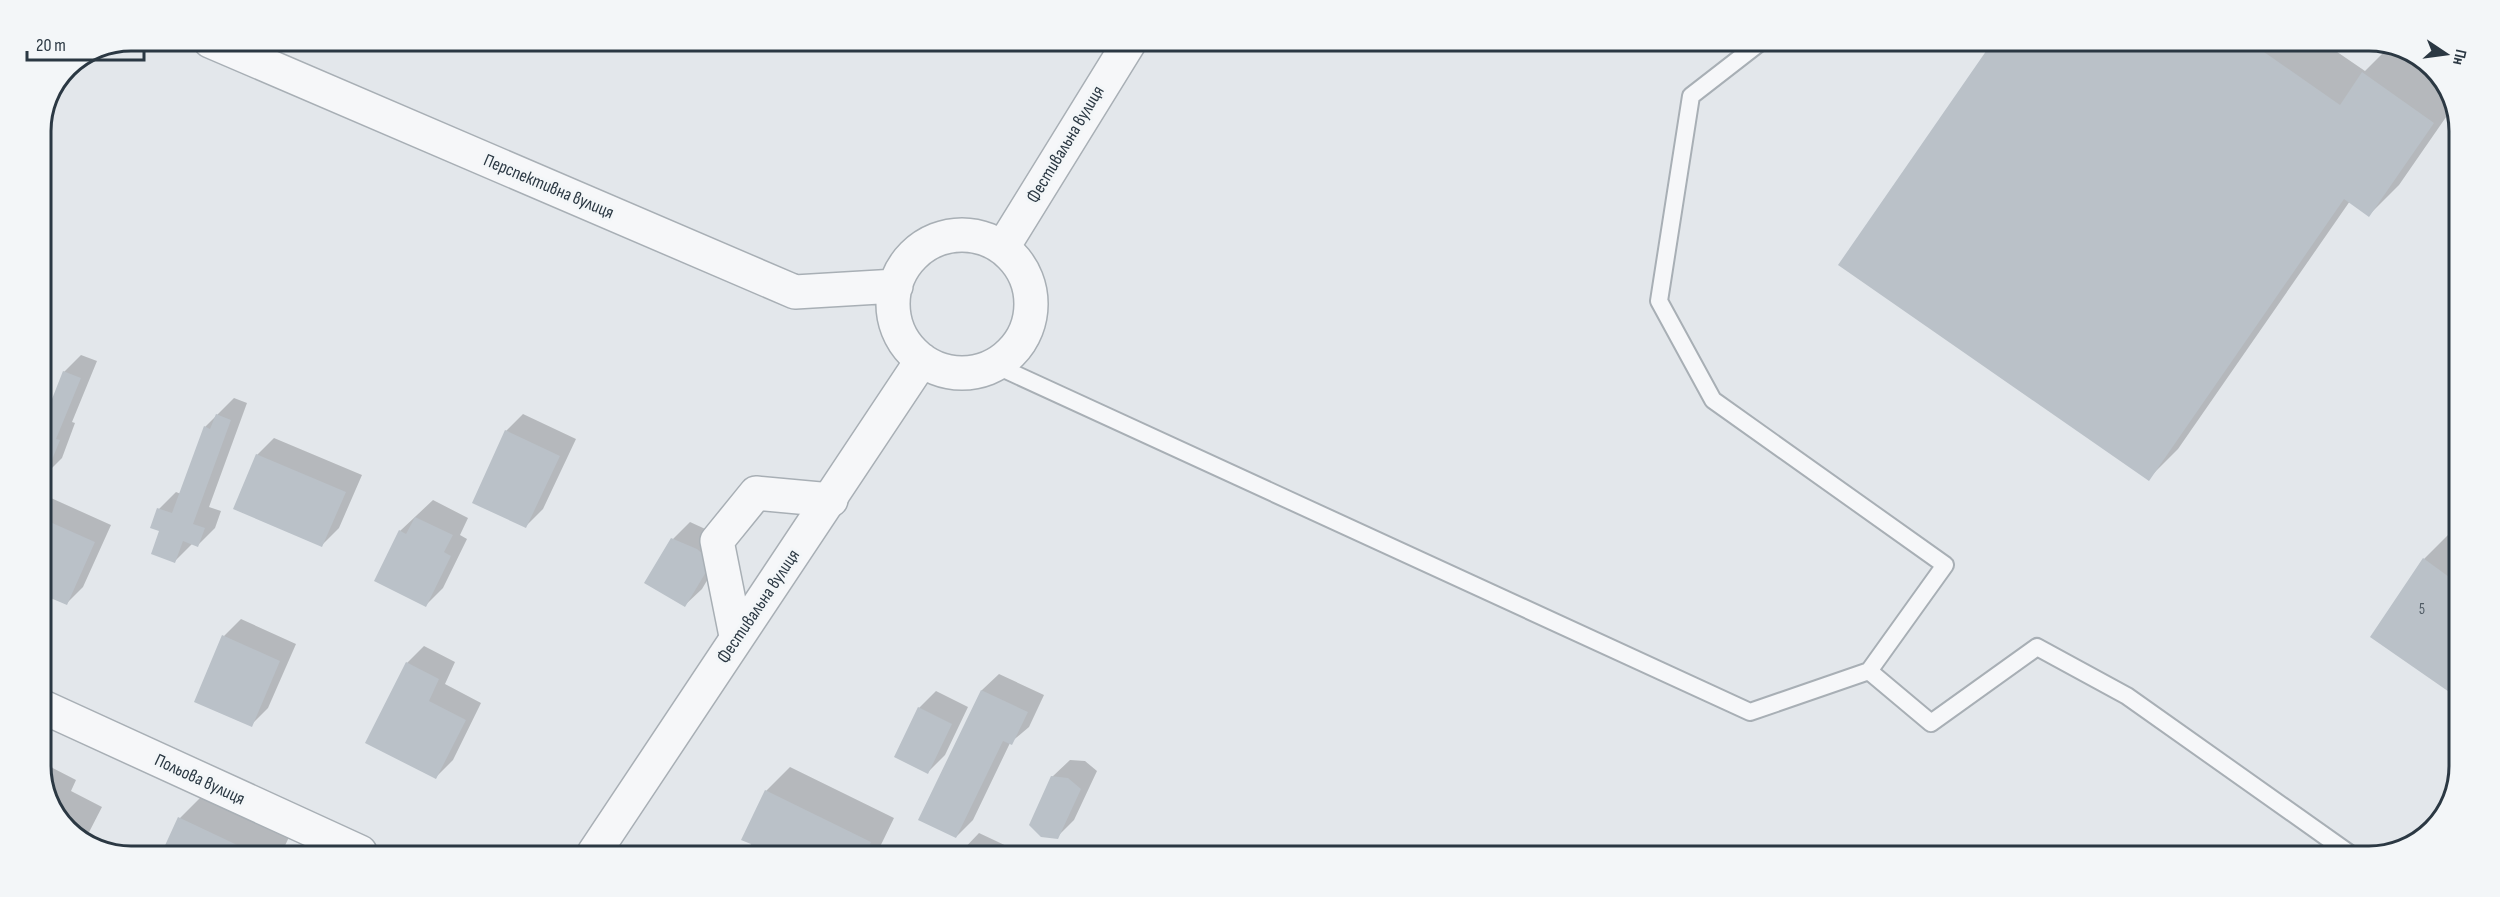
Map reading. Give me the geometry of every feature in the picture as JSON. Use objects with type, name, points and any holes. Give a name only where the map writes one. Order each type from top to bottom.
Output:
[{"type":"street","name":"Перспективна вулиця","points":[[233,51],[795,292],[896,286]]},
{"type":"street","name":"Фестивальна вулиця","points":[[1003,247],[1124,51]]},
{"type":"street","points":[[967,234],[986,238],[1003,247],[1019,264],[1030,285],[1032,308],[1026,331],[1013,351],[995,365],[980,371],[950,372],[922,360],[905,342],[895,319],[893,303],[903,268],[914,253],[939,238],[967,234]]},
{"type":"street","name":"Фестивальна вулиця","points":[[599,846],[736,636],[831,501],[922,360]]},
{"type":"street","points":[[736,636],[717,541],[756,493],[831,501]]},
{"type":"street","name":"Польова вулиця","points":[[51,711],[347,846]]},
{"type":"lane","points":[[995,365],[1750,712],[1869,671],[1945,565],[1713,400],[1659,301],[1691,96],[1749,51]]},
{"type":"lane","points":[[1869,671],[1931,723],[2037,647],[2127,696],[2339,846]]},
{"type":"building","points":[[1986,51],[2263,51],[2340,105],[2362,72],[2434,123],[2369,217],[2344,199],[2149,481],[1838,265]]},
{"type":"building","points":[[63,371],[81,378],[56,439],[60,440],[51,462],[51,402]]},
{"type":"building","points":[[216,414],[231,420],[193,524],[205,528],[198,547],[183,541],[175,563],[151,554],[159,531],[150,528],[157,508],[172,513],[204,426],[210,429]]},
{"type":"building","points":[[505,430],[560,456],[526,528],[472,503]]},
{"type":"building","points":[[256,454],[346,492],[322,547],[233,509]]},
{"type":"building","points":[[415,517],[453,535],[444,552],[451,556],[426,607],[374,581],[399,530],[406,534]]},
{"type":"building","points":[[51,522],[95,542],[67,605],[51,598]]},
{"type":"building","points":[[671,538],[697,549],[712,562],[685,607],[644,583]]},
{"type":"building","points":[[2423,558],[2449,577],[2449,692],[2370,637]]},
{"type":"building","points":[[222,635],[280,661],[252,727],[194,702]]},
{"type":"building","points":[[406,662],[439,679],[429,701],[466,720],[436,779],[365,743]]},
{"type":"building","points":[[981,690],[1028,712],[1012,745],[1003,741],[956,838],[918,820]]},
{"type":"building","points":[[918,707],[952,724],[928,774],[894,757]]},
{"type":"building","points":[[1051,776],[1068,778],[1081,789],[1058,839],[1041,837],[1029,825]]},
{"type":"building","points":[[765,790],[871,842],[869,846],[750,846],[751,844],[741,840]]},
{"type":"building","points":[[178,817],[239,846],[165,846]]}]
